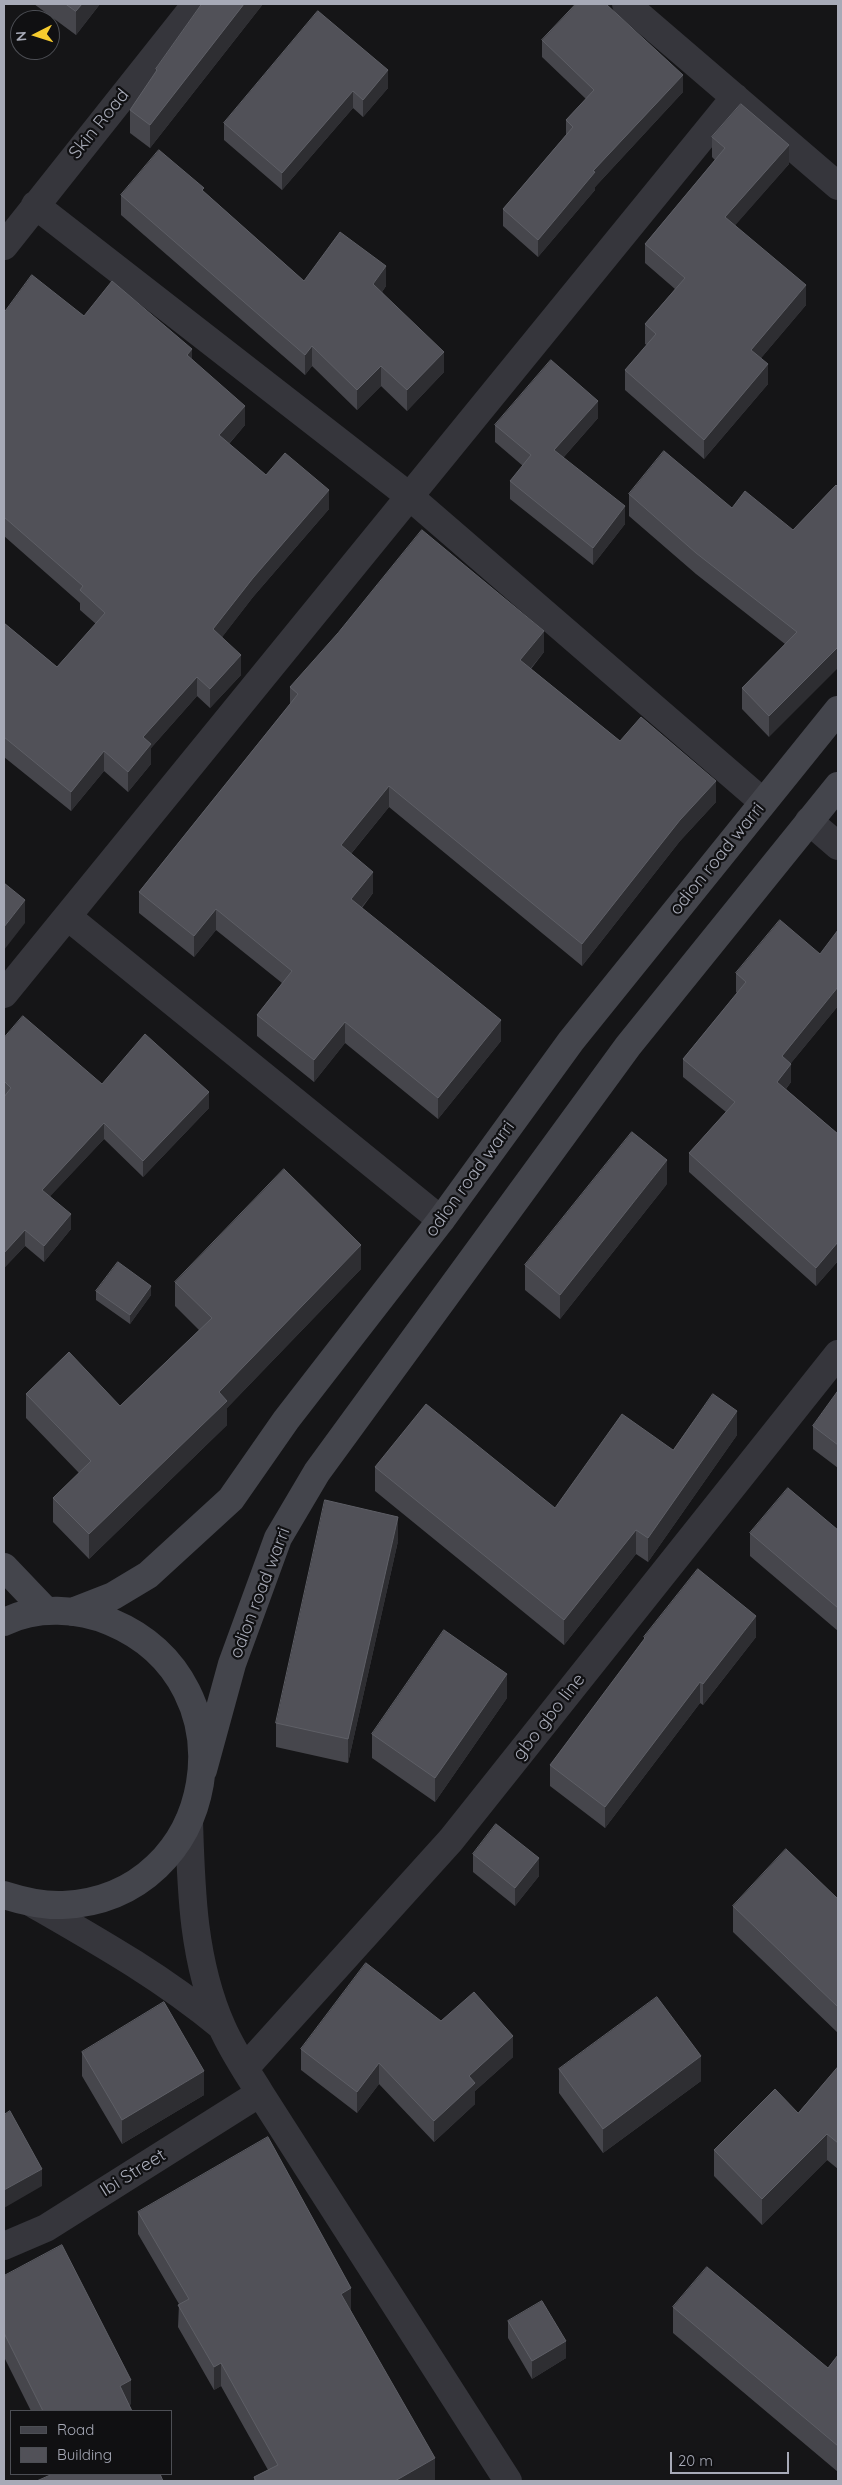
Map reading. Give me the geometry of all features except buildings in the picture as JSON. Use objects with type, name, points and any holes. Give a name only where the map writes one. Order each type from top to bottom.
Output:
[{"type":"main road","name":"odion road warri","points":[[4,1622],[59,1611],[113,1596],[148,1575],[231,1498],[286,1420],[441,1220],[571,1041],[838,710]]},
{"type":"main road","name":"odion road warri","points":[[203,1770],[232,1664],[278,1538],[318,1472],[628,1046],[838,786]]},
{"type":"main road","points":[[4,1567],[59,1611],[100,1617],[126,1628],[150,1644],[170,1664],[186,1688],[197,1714],[202,1742],[203,1770],[198,1796],[189,1821],[172,1848],[150,1871],[124,1889],[95,1900],[64,1905],[32,1903],[4,1895]]},
{"type":"street","name":"Skin Road","points":[[4,246],[196,4]]},
{"type":"street","points":[[626,4],[838,186]]},
{"type":"street","points":[[4,994],[735,97]]},
{"type":"street","points":[[35,205],[409,496],[763,802]]},
{"type":"street","points":[[809,821],[838,846]]},
{"type":"street","points":[[68,917],[441,1220]]},
{"type":"street","name":"gbo gbo line","points":[[245,2068],[451,1840],[838,1354]]},
{"type":"street","points":[[189,1821],[191,1892],[196,1934],[208,1988],[222,2027],[260,2093],[508,2481]]},
{"type":"street","points":[[32,1903],[137,1964],[184,1995],[222,2027]]},
{"type":"street","name":"Ibi Street","points":[[4,2246],[46,2228],[260,2093]]}]
